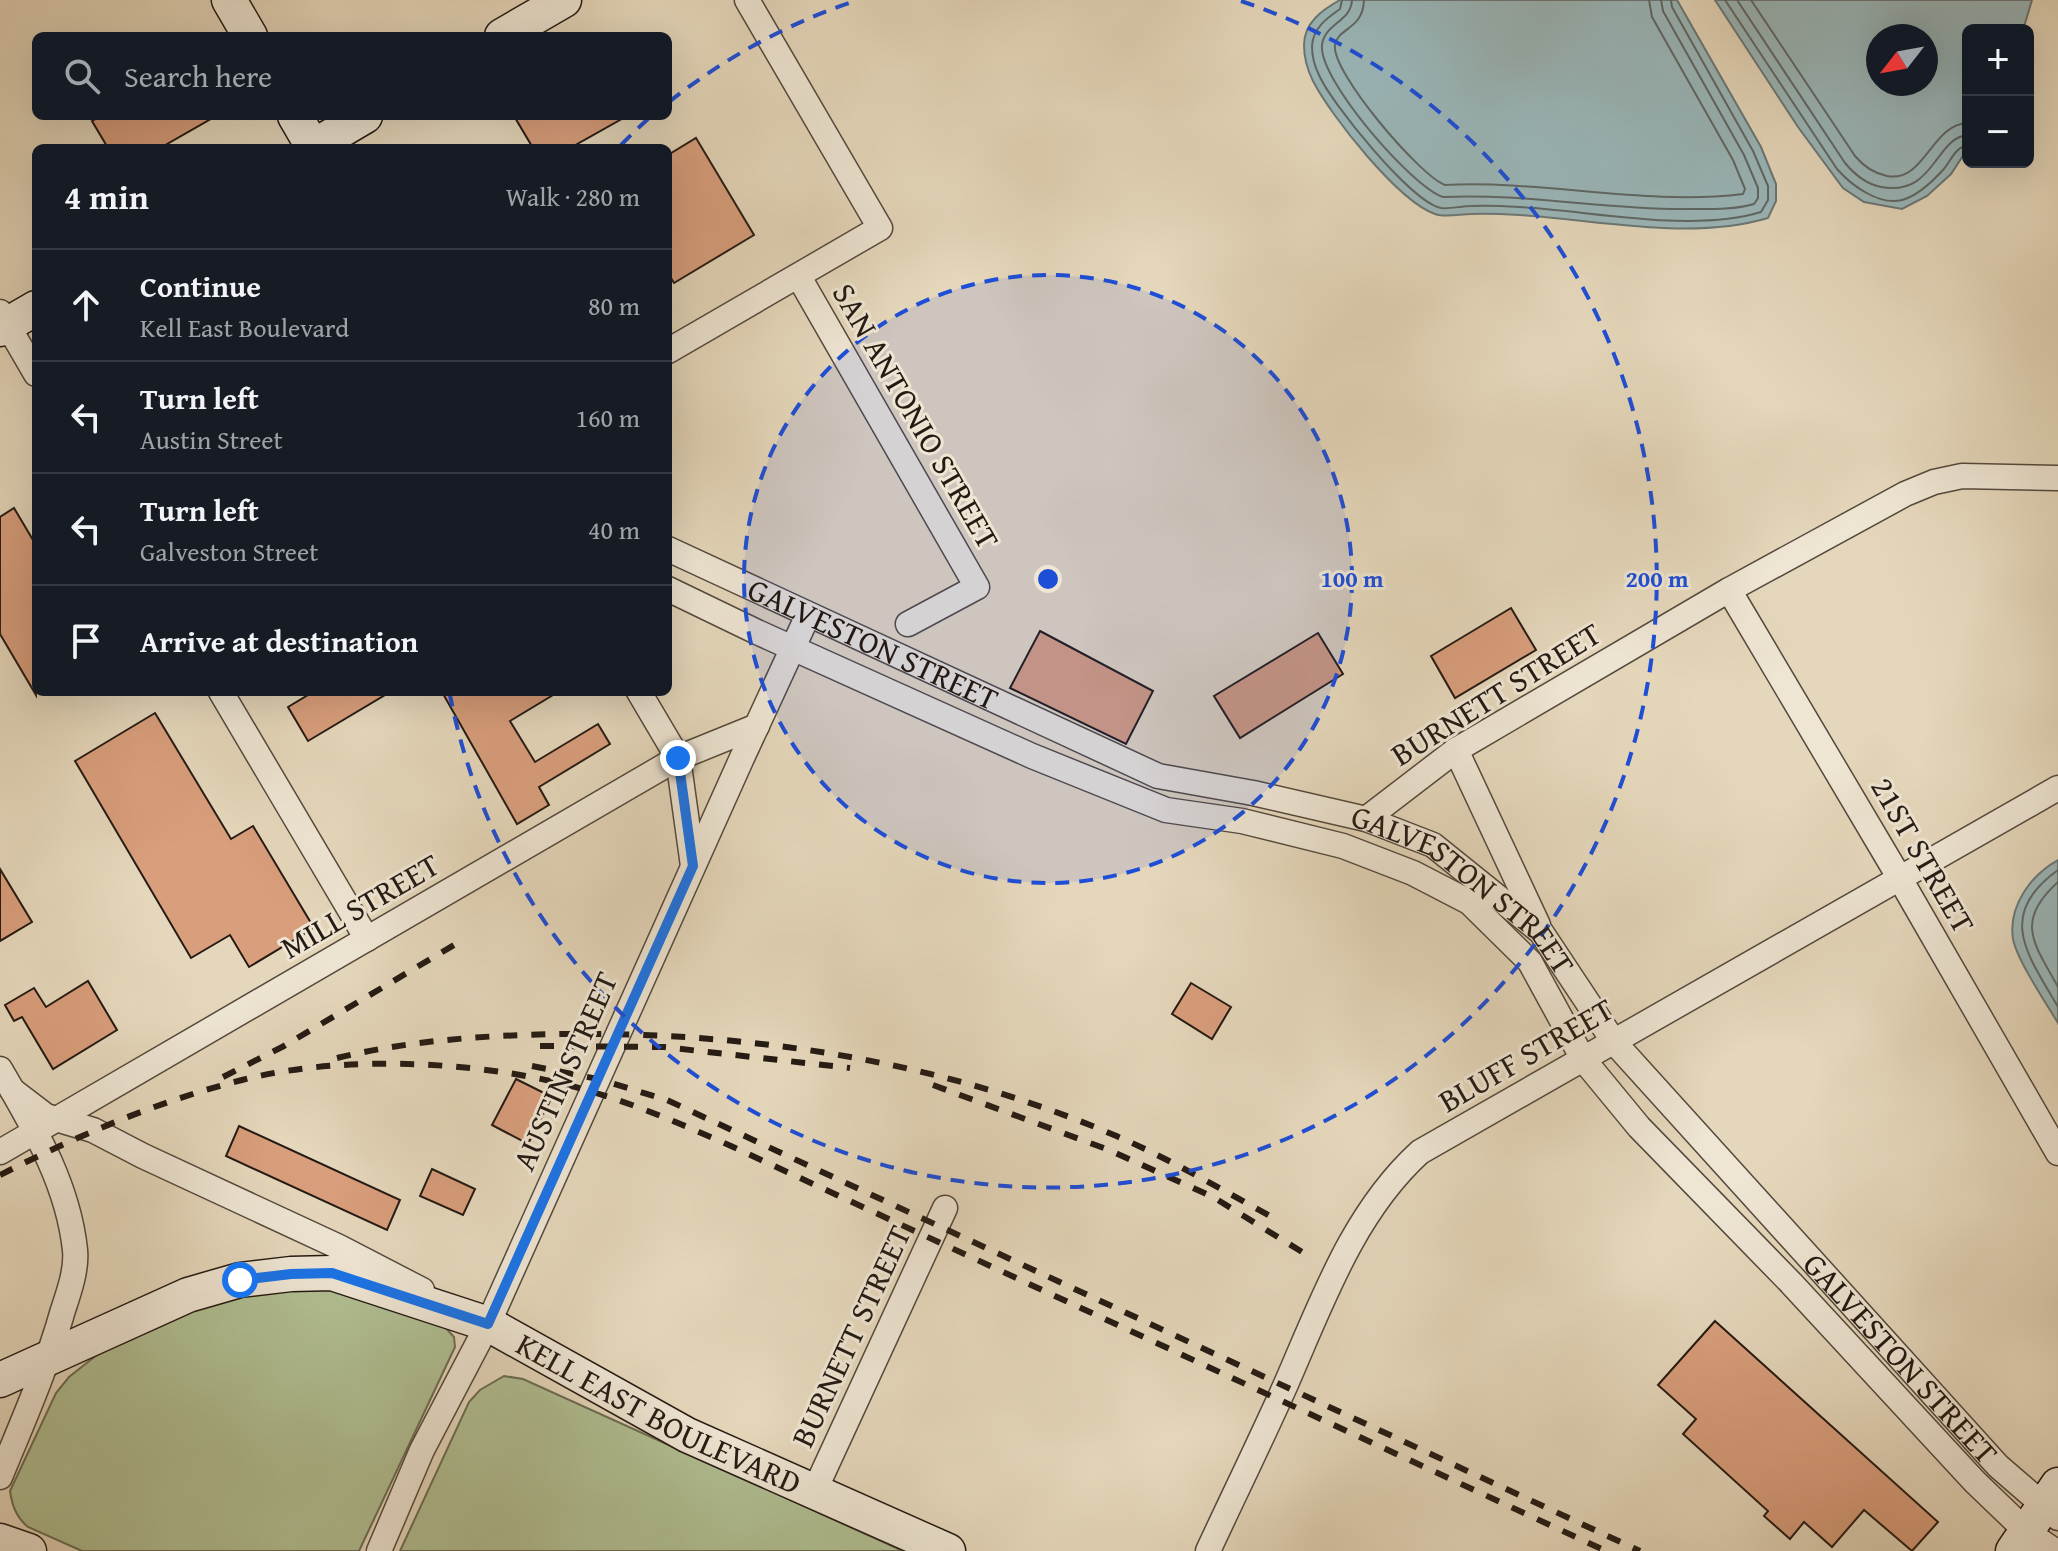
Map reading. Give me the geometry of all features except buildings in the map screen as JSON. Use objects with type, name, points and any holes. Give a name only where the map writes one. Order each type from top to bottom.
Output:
[{"type":"main road","points":[[229,0],[248,32]]},
{"type":"main road","points":[[509,32],[564,0]]},
{"type":"main road","points":[[297,120],[310,144]]},
{"type":"main road","points":[[319,144],[358,120]]},
{"type":"main road","name":"KELL EAST BOULEVARD","points":[[0,1380],[49,1361],[188,1295],[240,1280],[332,1273],[488,1324],[687,1435],[948,1551]]},
{"type":"main road","points":[[0,1541],[29,1551]]},
{"type":"street","points":[[672,349],[880,228],[747,0]]},
{"type":"street","name":"SAN ANTONIO STREET","points":[[799,277],[977,587],[908,624]]},
{"type":"street","points":[[11,319],[32,365]]},
{"type":"street","name":"BURNETT STREET","points":[[1366,819],[1456,750],[1729,590],[1905,494],[1934,482],[1962,476],[2058,478]]},
{"type":"street","name":"GALVESTON STREET","points":[[672,551],[1158,776],[1253,793],[1366,819],[1433,845],[1541,932],[1614,1042],[1998,1466],[2040,1519],[2055,1551]]},
{"type":"street","name":"21ST STREET","points":[[1729,590],[2058,1153]]},
{"type":"street","name":"GALVESTON STREET","points":[[672,591],[1032,756],[1166,810],[1242,821],[1343,846],[1413,873],[1469,902],[1530,962],[1583,1059],[1639,1127],[1791,1283],[1975,1482],[2040,1519]]},
{"type":"street","name":"AUSTIN STREET","points":[[379,1551],[422,1450],[488,1324],[808,615]]},
{"type":"street","points":[[223,696],[367,939]]},
{"type":"street","points":[[641,696],[678,758],[693,866]]},
{"type":"street","name":"MILL STREET","points":[[0,1152],[678,758],[757,726]]},
{"type":"street","points":[[1456,750],[1541,932]]},
{"type":"street","name":"BLUFF STREET","points":[[1208,1551],[1323,1298],[1367,1212],[1395,1175],[1420,1152],[2058,788]]},
{"type":"street","points":[[0,1477],[49,1361],[71,1285],[76,1252],[46,1116],[6,1080]]},
{"type":"street","points":[[46,1125],[93,1130],[339,1247],[488,1324]]},
{"type":"street","name":"BURNETT STREET","points":[[814,1492],[945,1208]]},
{"type":"green space","points":[[318,1284],[444,1326],[454,1337],[455,1347],[359,1551],[82,1551],[28,1527],[20,1519],[10,1491],[56,1393],[69,1377],[98,1354],[219,1296]]},
{"type":"green space","points":[[504,1376],[523,1379],[903,1551],[400,1551],[469,1402],[480,1390]]},
{"type":"water","points":[[1340,0],[1677,0],[1761,147],[1776,184],[1776,201],[1768,218],[1738,225],[1676,228],[1514,215],[1435,214],[1403,193],[1367,156],[1334,115],[1311,77],[1304,50],[1307,30],[1321,13]]},
{"type":"water","points":[[1715,0],[2032,0],[2025,24],[1962,24],[1962,157],[1951,174],[1927,196],[1902,209],[1864,202],[1843,188],[1798,127]]},
{"type":"water","points":[[2058,860],[2058,1023],[2020,958],[2012,927],[2024,893],[2039,874]]},
{"type":"railway","points":[[223,1077],[284,1046],[459,942]]},
{"type":"railway","points":[[337,1058],[450,1040],[565,1034],[705,1039],[845,1056],[914,1070],[1048,1109],[1154,1153],[1270,1216]]},
{"type":"railway","points":[[540,1046],[664,1047],[850,1068]]},
{"type":"railway","points":[[0,1175],[88,1133],[149,1109],[242,1080],[283,1071],[327,1066],[420,1064],[556,1082],[630,1104],[731,1146],[1606,1551]]},
{"type":"railway","points":[[532,1066],[598,1079],[667,1100],[1640,1551]]},
{"type":"railway","points":[[933,1085],[1109,1150],[1213,1197],[1307,1255]]},
{"type":"route","points":[[240,1280],[332,1273],[488,1324],[693,866],[678,758]]}]
